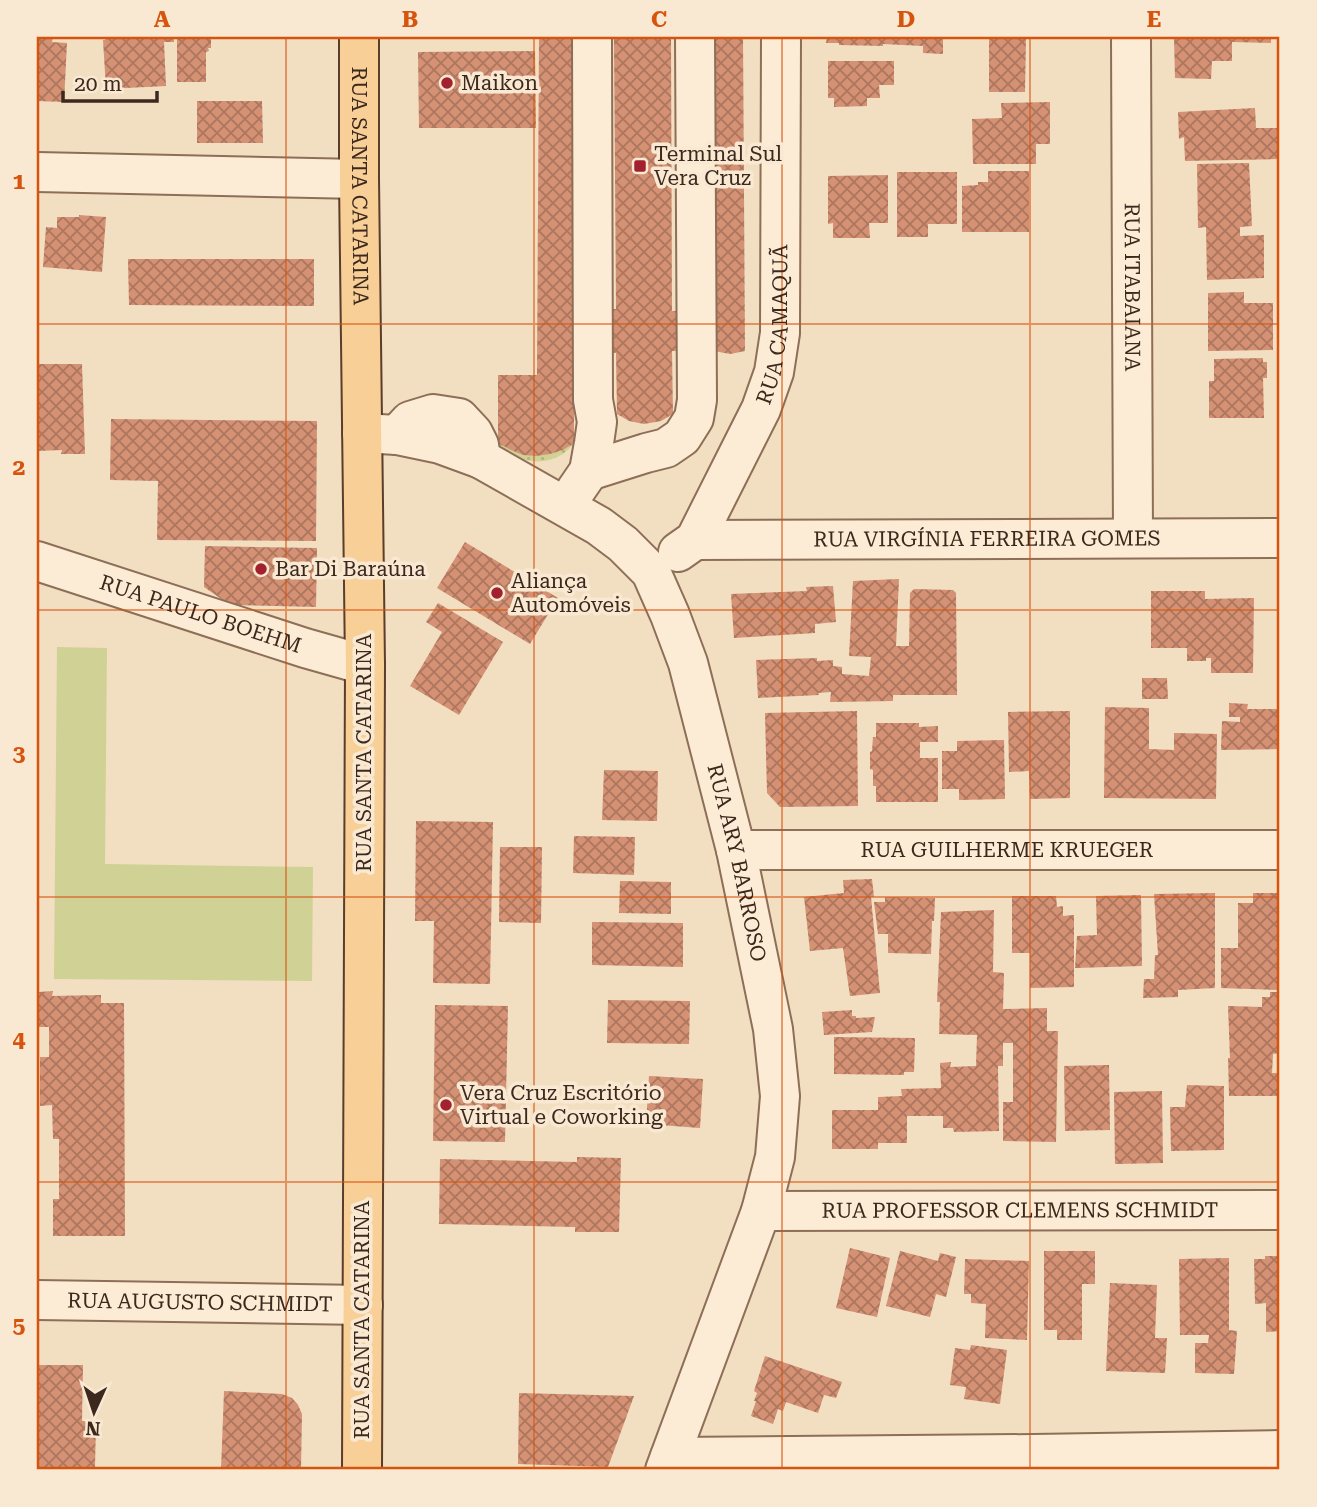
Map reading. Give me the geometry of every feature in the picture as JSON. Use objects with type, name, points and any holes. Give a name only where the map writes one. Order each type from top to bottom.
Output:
[{"type":"main road","name":"RUA SANTA CATARINA","points":[[359,37],[359,179],[379,434],[365,665],[362,1470]]},
{"type":"street","points":[[570,509],[576,490],[589,471],[597,422],[593,400],[592,37]]},
{"type":"street","points":[[589,471],[666,448],[682,437],[694,418],[697,400],[695,37]]},
{"type":"street","name":"RUA CAMAQUÃ","points":[[651,572],[695,540],[761,409],[774,372],[780,333],[782,37]]},
{"type":"street","name":"RUA ITABAIANA","points":[[1130,37],[1133,538]]},
{"type":"street","points":[[37,172],[359,179]]},
{"type":"street","points":[[597,422],[608,438],[628,450],[646,453]]},
{"type":"street","name":"RUA ARY BARROSO","points":[[379,434],[440,444],[481,459],[599,526],[623,544],[651,572],[688,663],[736,850],[773,1029],[780,1096],[775,1157],[761,1212],[667,1463]]},
{"type":"street","name":"RUA VIRGÍNIA FERREIRA GOMES","points":[[695,540],[1280,538]]},
{"type":"street","name":"RUA PAULO BOEHM","points":[[37,561],[365,665]]},
{"type":"street","name":"RUA GUILHERME KRUEGER","points":[[736,850],[1280,850]]},
{"type":"street","name":"RUA PROFESSOR CLEMENS SCHMIDT","points":[[761,1212],[1280,1210]]},
{"type":"street","name":"RUA AUGUSTO SCHMIDT","points":[[37,1300],[363,1305]]},
{"type":"street","points":[[667,1463],[1280,1450]]},
{"type":"green space","points":[[498,443],[574,443],[558,457],[537,461],[516,457]]},
{"type":"green space","points":[[57,647],[107,648],[105,864],[313,867],[312,981],[54,979]]},
{"type":"building","points":[[37,37],[53,37],[52,42],[67,43],[64,102],[37,101]]},
{"type":"building","points":[[105,37],[174,37],[174,42],[164,42],[166,86],[106,89]]},
{"type":"building","points":[[177,37],[211,37],[211,48],[206,52],[206,82],[177,82]]},
{"type":"building","points":[[539,37],[572,37],[573,309],[616,309],[614,37],[671,37],[672,311],[715,310],[713,37],[743,37],[745,351],[730,354],[714,351],[672,351],[673,414],[661,421],[644,424],[629,421],[617,414],[616,353],[574,353],[574,443],[563,450],[536,456],[523,455],[498,443],[498,375],[537,375]]},
{"type":"building","points":[[827,37],[943,37],[943,54],[923,53],[923,46],[839,45],[826,43]]},
{"type":"building","points":[[989,37],[1026,37],[1025,92],[989,92]]},
{"type":"building","points":[[1174,37],[1271,37],[1271,43],[1232,42],[1232,61],[1212,61],[1211,79],[1175,78]]},
{"type":"building","points":[[535,51],[536,128],[419,128],[418,52]]},
{"type":"building","points":[[828,61],[894,61],[894,85],[879,85],[880,98],[867,98],[867,106],[834,107],[834,98],[828,98]]},
{"type":"building","points":[[197,101],[262,101],[263,143],[197,143]]},
{"type":"building","points":[[1050,102],[1050,144],[1036,144],[1036,164],[973,164],[972,119],[1002,118],[1001,103]]},
{"type":"building","points":[[1255,108],[1256,128],[1280,128],[1280,159],[1185,161],[1184,137],[1179,139],[1178,112]]},
{"type":"building","points":[[1249,163],[1252,226],[1240,227],[1240,236],[1264,235],[1264,278],[1207,280],[1206,227],[1198,228],[1197,164]]},
{"type":"building","points":[[988,171],[1029,171],[1029,232],[962,232],[962,186],[988,182]]},
{"type":"building","points":[[897,172],[957,172],[957,224],[928,224],[928,237],[897,237]]},
{"type":"building","points":[[888,175],[888,223],[869,223],[870,238],[833,238],[833,223],[828,224],[828,176]]},
{"type":"building","points":[[57,217],[106,217],[102,272],[43,267],[46,227],[57,228]]},
{"type":"building","points":[[128,259],[314,259],[314,306],[129,305]]},
{"type":"building","points":[[1244,292],[1244,303],[1273,303],[1273,350],[1208,351],[1208,293]]},
{"type":"building","points":[[1263,358],[1263,362],[1267,362],[1267,378],[1263,378],[1264,418],[1209,418],[1209,381],[1214,381],[1214,359]]},
{"type":"building","points":[[37,364],[82,364],[85,454],[61,454],[62,450],[37,451]]},
{"type":"building","points":[[111,419],[317,421],[316,541],[157,540],[158,481],[110,480]]},
{"type":"building","name":"Aliança Automóveis","points":[[465,542],[558,598],[530,644],[437,588]]},
{"type":"building","points":[[205,546],[317,548],[316,607],[230,605],[204,587]]},
{"type":"building","points":[[899,579],[896,646],[909,646],[910,593],[914,589],[953,590],[956,593],[957,695],[893,695],[893,701],[830,702],[831,692],[758,698],[756,660],[833,660],[833,666],[842,667],[842,674],[869,676],[871,657],[849,656],[853,581]]},
{"type":"building","points":[[833,586],[836,622],[815,624],[815,633],[734,638],[731,594],[807,591],[806,587]]},
{"type":"building","points":[[1151,591],[1205,591],[1205,599],[1254,598],[1253,673],[1211,673],[1211,658],[1206,658],[1206,661],[1187,661],[1187,648],[1151,648]]},
{"type":"building","points":[[438,603],[503,642],[459,715],[410,686],[442,632],[426,622]]},
{"type":"building","points":[[1142,678],[1167,678],[1168,699],[1142,699]]},
{"type":"building","points":[[1229,703],[1248,704],[1247,709],[1280,709],[1280,749],[1221,750],[1222,721],[1240,722],[1240,717],[1229,717]]},
{"type":"building","points":[[1105,707],[1149,708],[1149,749],[1174,750],[1174,733],[1217,734],[1216,799],[1104,798]]},
{"type":"building","points":[[857,711],[858,806],[780,807],[767,793],[765,713]]},
{"type":"building","points":[[1070,711],[1070,798],[1030,799],[1029,771],[1009,772],[1008,712]]},
{"type":"building","points":[[876,723],[938,726],[938,742],[920,742],[920,758],[938,758],[938,802],[876,802],[870,752],[873,737],[876,737]]},
{"type":"building","points":[[1004,740],[1005,799],[959,800],[959,789],[942,789],[942,751],[957,751],[957,741]]},
{"type":"building","points":[[604,770],[658,771],[657,821],[602,820]]},
{"type":"building","points":[[416,821],[493,822],[490,984],[433,983],[434,921],[415,921]]},
{"type":"building","points":[[574,836],[635,837],[634,875],[573,873]]},
{"type":"building","points":[[500,847],[542,847],[541,923],[499,922]]},
{"type":"building","points":[[872,879],[874,897],[871,897],[880,993],[850,996],[843,948],[810,951],[804,897],[844,893],[843,880]]},
{"type":"building","points":[[620,881],[671,882],[671,914],[619,913]]},
{"type":"building","points":[[1215,893],[1215,988],[1178,990],[1178,997],[1143,998],[1144,979],[1154,979],[1155,955],[1158,955],[1154,894]]},
{"type":"building","points":[[1253,893],[1280,893],[1280,990],[1221,988],[1221,948],[1238,948],[1238,903],[1253,903]]},
{"type":"building","points":[[1141,895],[1142,966],[1075,968],[1077,936],[1097,935],[1096,896]]},
{"type":"building","points":[[1012,896],[1056,896],[1057,907],[1063,906],[1063,916],[1074,915],[1074,987],[1030,988],[1030,953],[1012,953]]},
{"type":"building","points":[[885,897],[935,898],[931,954],[888,953],[888,934],[878,934],[874,902],[885,902]]},
{"type":"building","points":[[994,910],[993,972],[1004,973],[1003,1009],[1047,1008],[1047,1031],[1058,1031],[1056,1142],[1003,1141],[1003,1102],[1013,1102],[1013,1043],[1003,1043],[1003,1066],[998,1066],[999,1131],[954,1132],[953,1128],[943,1128],[943,1116],[907,1116],[907,1143],[878,1143],[878,1149],[832,1149],[832,1110],[878,1110],[878,1097],[902,1096],[901,1089],[941,1088],[940,1063],[951,1062],[950,1067],[976,1066],[977,1035],[939,1034],[940,1002],[937,1002],[941,912]]},
{"type":"building","points":[[592,922],[683,923],[683,967],[592,965]]},
{"type":"building","points":[[53,991],[52,996],[101,995],[101,1003],[124,1003],[125,1236],[53,1236],[53,1199],[59,1199],[59,1139],[53,1139],[52,1105],[40,1106],[40,1057],[49,1057],[49,1027],[38,1027],[38,992]]},
{"type":"building","points":[[1270,992],[1280,992],[1280,1053],[1273,1054],[1272,1073],[1280,1073],[1280,1096],[1229,1096],[1228,1006],[1262,1007],[1262,997],[1270,997]]},
{"type":"building","points":[[608,1000],[690,1001],[689,1044],[607,1043]]},
{"type":"building","points":[[435,1005],[508,1006],[505,1142],[433,1141]]},
{"type":"building","points":[[852,1010],[852,1016],[856,1018],[875,1017],[872,1032],[824,1035],[822,1012]]},
{"type":"building","points":[[834,1037],[915,1038],[914,1072],[904,1072],[904,1075],[834,1074]]},
{"type":"building","points":[[1109,1065],[1110,1130],[1065,1131],[1064,1066]]},
{"type":"building","points":[[649,1076],[703,1079],[700,1128],[646,1124]]},
{"type":"building","points":[[1187,1085],[1224,1086],[1224,1150],[1171,1151],[1170,1107],[1185,1107]]},
{"type":"building","points":[[1162,1091],[1163,1163],[1115,1164],[1114,1092]]},
{"type":"building","points":[[577,1157],[621,1158],[619,1232],[575,1232],[575,1227],[439,1224],[440,1159],[577,1162]]},
{"type":"building","points":[[850,1248],[890,1258],[877,1317],[836,1308]]},
{"type":"building","points":[[900,1251],[938,1261],[940,1253],[956,1257],[946,1297],[936,1294],[930,1317],[886,1306]]},
{"type":"building","points":[[1044,1251],[1095,1251],[1095,1284],[1082,1284],[1082,1340],[1057,1340],[1057,1330],[1044,1330]]},
{"type":"building","points":[[1265,1256],[1280,1256],[1280,1331],[1266,1332],[1266,1303],[1255,1304],[1254,1259],[1265,1259]]},
{"type":"building","points":[[1229,1258],[1229,1330],[1237,1331],[1234,1374],[1195,1373],[1195,1343],[1208,1343],[1209,1335],[1180,1335],[1179,1259]]},
{"type":"building","points":[[965,1259],[1029,1261],[1027,1340],[985,1338],[986,1304],[971,1303],[971,1294],[964,1294]]},
{"type":"building","points":[[1110,1283],[1157,1285],[1155,1338],[1167,1338],[1165,1373],[1106,1371]]},
{"type":"building","points":[[971,1345],[1007,1350],[1000,1404],[964,1399],[966,1387],[950,1385],[955,1348],[970,1350]]},
{"type":"building","points":[[765,1356],[842,1382],[836,1398],[824,1395],[818,1413],[786,1402],[783,1411],[778,1409],[773,1424],[751,1416],[757,1393],[754,1391]]},
{"type":"building","points":[[37,1365],[83,1365],[82,1421],[96,1421],[95,1467],[37,1470]]},
{"type":"building","points":[[224,1391],[282,1394],[292,1398],[302,1414],[301,1470],[221,1470]]},
{"type":"building","points":[[519,1393],[634,1396],[608,1467],[518,1464]]},
{"type":"place","name":"Maikon","points":[[447,83]]},
{"type":"place","name":"Terminal Sul Vera Cruz","points":[[640,166]]},
{"type":"place","name":"Bar Di Baraúna","points":[[261,569]]},
{"type":"place","name":"Aliança Automóveis","points":[[497,593]]},
{"type":"place","name":"Vera Cruz Escritório Virtual e Coworking","points":[[446,1105]]}]
